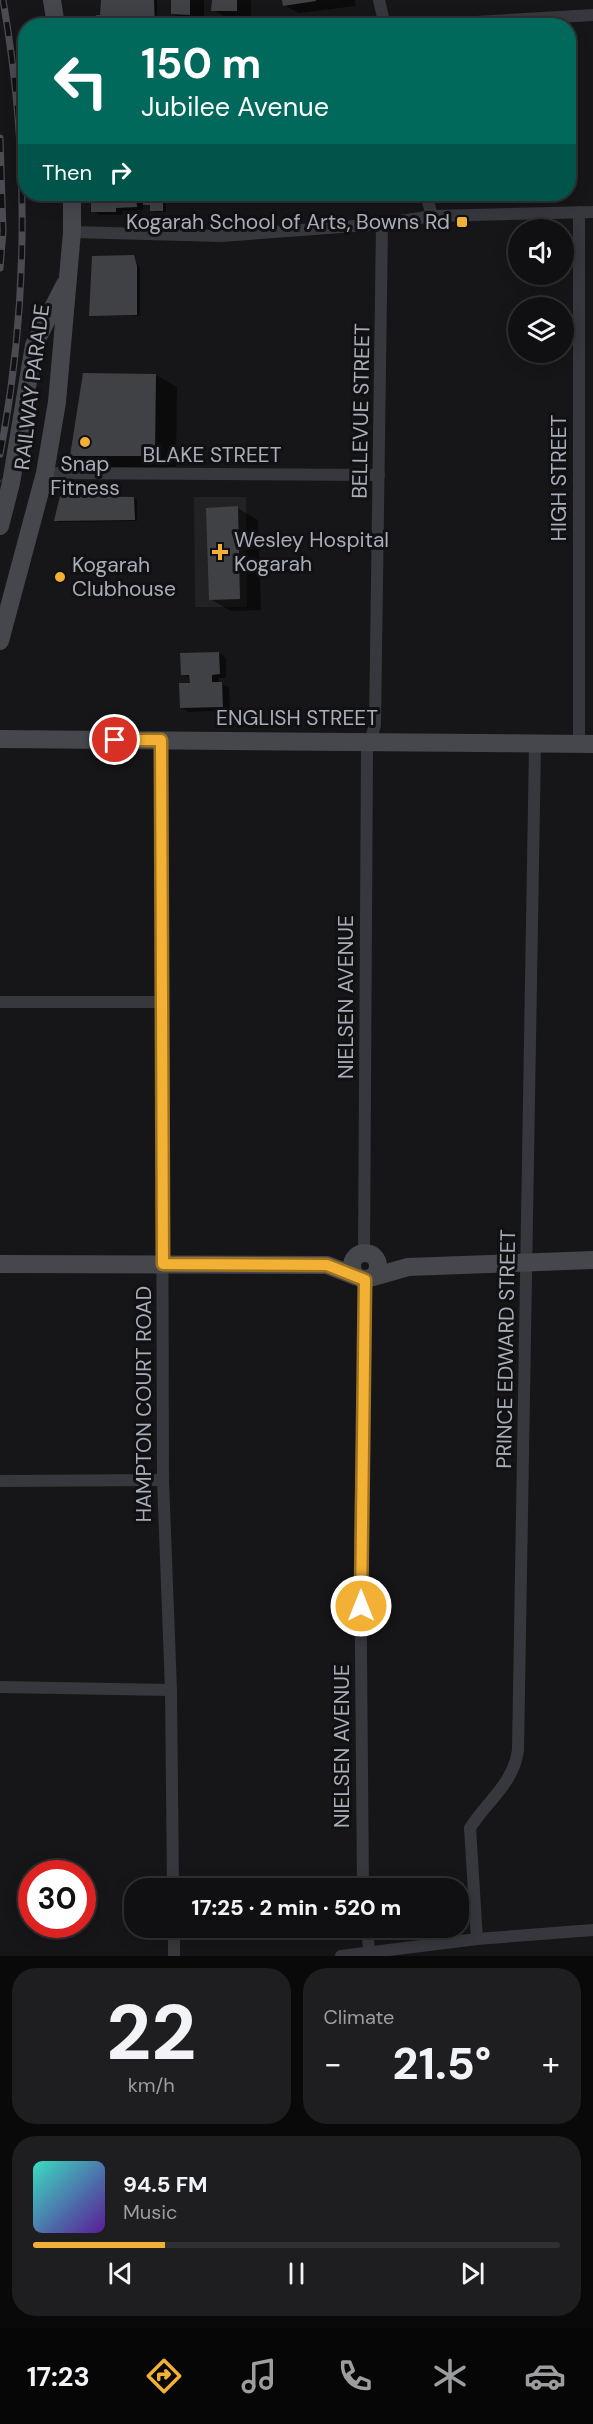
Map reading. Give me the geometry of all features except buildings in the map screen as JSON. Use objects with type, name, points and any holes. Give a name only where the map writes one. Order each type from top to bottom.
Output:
[{"type":"street","points":[[52,0],[55,18]]},
{"type":"street","points":[[379,0],[383,18]]},
{"type":"street","points":[[543,18],[593,15]]},
{"type":"street","name":"RAILWAY PARADE","points":[[0,641],[45,473],[57,402],[72,232],[72,201]]},
{"type":"street","points":[[428,201],[432,216]]},
{"type":"street","points":[[72,232],[221,236],[382,224],[432,216],[544,211],[593,212]]},
{"type":"street","name":"HIGH STREET","points":[[579,212],[586,744]]},
{"type":"street","name":"BELLEVUE STREET","points":[[369,741],[375,725],[382,224]]},
{"type":"street","name":"RAILWAY PARADE","points":[[0,526],[6,482],[37,336],[68,277]]},
{"type":"street","points":[[32,357],[44,338],[64,339]]},
{"type":"street","name":"BLAKE STREET","points":[[45,473],[379,475]]},
{"type":"street","name":"ENGLISH STREET","points":[[0,739],[586,744]]},
{"type":"street","name":"HAMPTON COURT ROAD","points":[[161,740],[163,1480],[171,1690],[173,1878]]},
{"type":"street","name":"NIELSEN AVENUE","points":[[363,1878],[360,1536],[369,741]]},
{"type":"street","name":"PRINCE EDWARD STREET","points":[[477,1939],[471,1828],[510,1778],[517,1763],[518,1750],[535,745]]},
{"type":"street","points":[[0,1002],[163,1002]]},
{"type":"street","points":[[0,1264],[408,1267],[593,1260]]},
{"type":"street","points":[[0,1481],[163,1480]]},
{"type":"street","points":[[0,1687],[171,1690]]},
{"type":"street","points":[[341,1956],[369,1950],[593,1930]]},
{"type":"street","points":[[174,1938],[174,1956]]},
{"type":"street","points":[[368,1938],[369,1950]]},
{"type":"shaded area","name":"Wesley Hospital Kogarah","points":[[194,497],[246,497],[247,607],[195,607]]},
{"type":"railway","points":[[3,0],[18,113]]},
{"type":"railway","points":[[0,138],[3,231],[0,268]]},
{"type":"railway","points":[[0,454],[10,398],[21,284],[22,201]]},
{"type":"place","name":"Kogarah School of Arts, Bowns Rd","points":[[462,222]]},
{"type":"place","name":"Snap Fitness","points":[[85,442]]},
{"type":"place","name":"Wesley Hospital Kogarah","points":[[220,552]]},
{"type":"place","name":"Kogarah Clubhouse","points":[[60,577]]},
{"type":"route","points":[[115,740],[161,740],[163,1264],[327,1265],[365,1280],[360,1536],[361,1606]]}]
